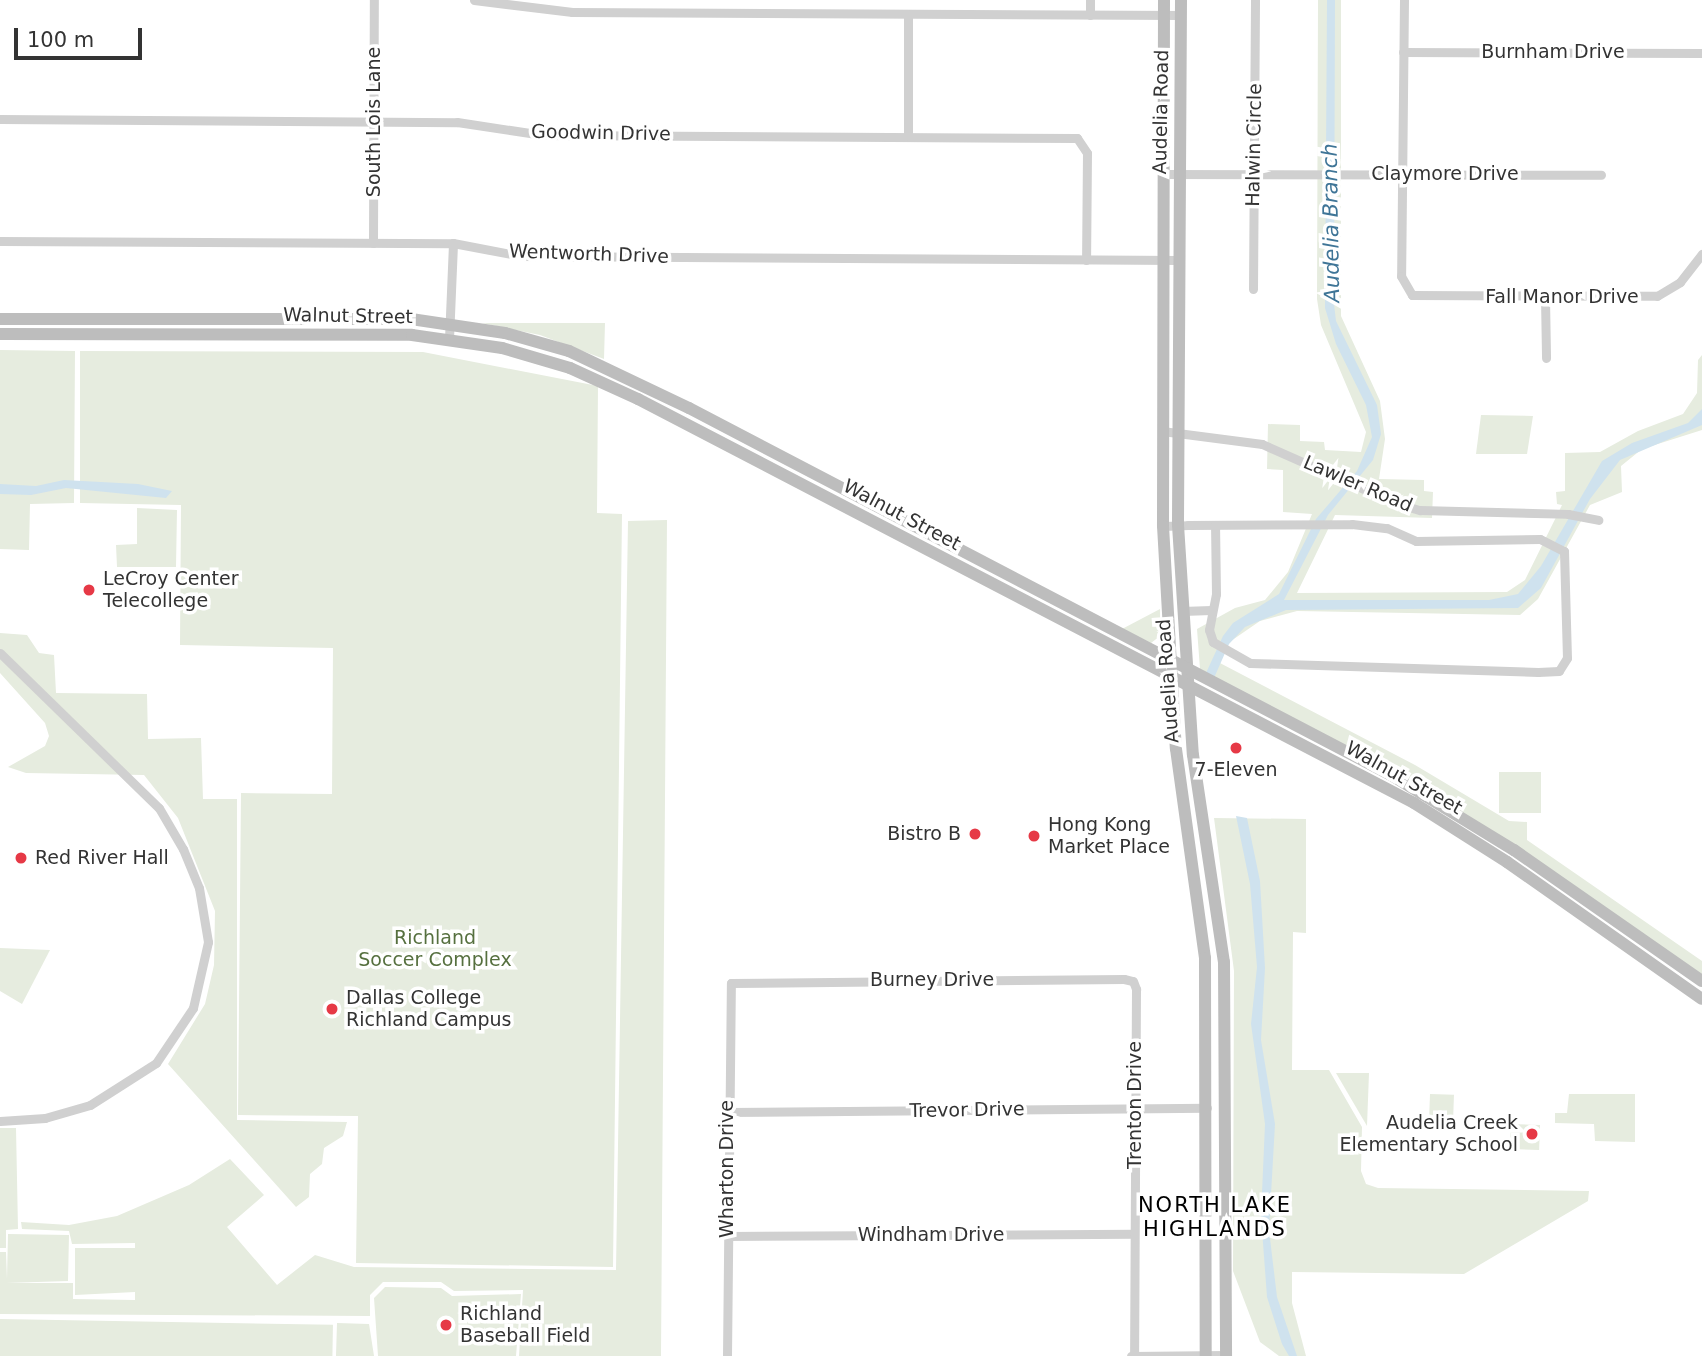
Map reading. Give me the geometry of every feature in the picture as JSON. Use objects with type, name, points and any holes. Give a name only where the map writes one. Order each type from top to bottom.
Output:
[{"type":"main road","name":"Audelia Road","points":[[1164,0],[1163,526],[1169,675],[1207,989],[1206,1356]]},
{"type":"main road","name":"Audelia Road","points":[[1181,0],[1176,436],[1178,525],[1186,683],[1224,962],[1226,1356]]},
{"type":"main road","name":"Walnut Street","points":[[0,319],[452,323],[569,351],[689,408],[1186,668],[1461,816],[1702,981]]},
{"type":"main road","name":"Walnut Street","points":[[1,334],[412,335],[449,339],[540,358],[638,398],[1186,683],[1435,816],[1702,999]]},
{"type":"main road","points":[[638,398],[643,394],[670,407],[689,408]]},
{"type":"main road","points":[[799,483],[807,470]]},
{"type":"main road","points":[[928,550],[936,537]]},
{"type":"main road","points":[[1198,902],[1215,900]]},
{"type":"main road","points":[[1207,1108],[1226,1108]]},
{"type":"main road","points":[[1206,1278],[1226,1278]]},
{"type":"main road","points":[[1206,1292],[1226,1292]]},
{"type":"street","name":"South Lois Lane","points":[[373,243],[374,0]]},
{"type":"street","points":[[474,0],[558,11],[1181,15]]},
{"type":"street","points":[[1090,0],[1090,15]]},
{"type":"street","name":"Halwin Circle","points":[[1253,289],[1255,0]]},
{"type":"street","points":[[1402,174],[1404,0]]},
{"type":"street","points":[[908,14],[908,136]]},
{"type":"street","name":"Burnham Drive","points":[[1403,52],[1702,52]]},
{"type":"street","name":"Goodwin Drive","points":[[0,119],[457,122],[543,135],[1077,138],[1087,152],[1086,260]]},
{"type":"street","name":"Claymore Drive","points":[[1163,174],[1601,175]]},
{"type":"street","name":"Fall Manor Drive","points":[[1402,174],[1401,276],[1405,289],[1422,297],[1657,296],[1680,282],[1702,254]]},
{"type":"street","name":"Wentworth Drive","points":[[0,241],[453,243],[521,256],[1179,260]]},
{"type":"street","points":[[449,339],[452,323],[453,243]]},
{"type":"street","points":[[1545,298],[1546,358]]},
{"type":"street","name":"Lawler Road","points":[[1162,431],[1176,436],[1262,444],[1393,502],[1442,513],[1568,513],[1598,520]]},
{"type":"street","points":[[1163,526],[1178,525],[1333,524],[1387,528],[1416,541],[1543,540],[1556,544],[1565,556],[1566,658],[1559,671],[1274,667],[1250,663],[1216,644],[1209,630],[1216,594],[1217,525]]},
{"type":"street","points":[[1182,611],[1211,610]]},
{"type":"street","points":[[0,653],[159,808],[196,881],[208,942],[193,1008],[156,1063],[81,1108],[45,1118],[0,1121]]},
{"type":"street","name":"Burney Drive","points":[[731,983],[1133,981]]},
{"type":"street","name":"Trenton Drive","points":[[1133,981],[1136,1109],[1133,1356]]},
{"type":"street","name":"Wharton Drive","points":[[727,1356],[727,1112],[731,983]]},
{"type":"street","name":"Trevor Drive","points":[[727,1112],[1207,1108]]},
{"type":"street","name":"Windham Drive","points":[[728,1236],[1134,1234]]},
{"type":"street","points":[[1133,1356],[1226,1356]]},
{"type":"green space","points":[[1318,0],[1341,0],[1341,316],[1380,401],[1385,439],[1379,479],[1424,480],[1424,491],[1433,492],[1432,518],[1335,515],[1297,593],[1507,592],[1525,580],[1562,505],[1557,504],[1556,492],[1565,491],[1565,453],[1600,452],[1638,431],[1683,414],[1697,393],[1698,360],[1702,355],[1702,430],[1642,449],[1621,466],[1622,492],[1590,505],[1538,599],[1520,615],[1297,611],[1260,621],[1228,643],[1218,662],[1415,765],[1509,821],[1527,822],[1527,840],[1702,961],[1702,976],[1521,849],[1200,669],[1197,629],[1235,608],[1265,600],[1288,572],[1312,514],[1283,512],[1283,470],[1267,469],[1268,424],[1300,425],[1300,441],[1324,442],[1325,450],[1361,452],[1366,432],[1321,325],[1317,299]]},
{"type":"green space","points":[[482,323],[605,323],[604,359],[540,335]]},
{"type":"green space","points":[[0,350],[75,351],[74,503],[30,504],[29,550],[0,549]]},
{"type":"green space","name":"Richland Soccer Complex","points":[[80,351],[423,352],[598,386],[597,513],[622,514],[613,1267],[356,1263],[358,1116],[238,1115],[241,793],[332,794],[333,648],[180,645],[181,505],[80,503]]},
{"type":"green space","points":[[1481,415],[1533,416],[1527,454],[1476,454]]},
{"type":"green space","points":[[137,508],[177,510],[176,567],[117,567],[116,545],[137,544]]},
{"type":"green space","points":[[667,520],[661,1356],[519,1356],[523,1290],[454,1291],[441,1282],[383,1282],[370,1295],[370,1316],[0,1314],[0,1252],[6,1252],[7,1279],[8,1234],[69,1235],[68,1281],[6,1283],[73,1283],[73,1299],[135,1300],[135,1292],[75,1295],[75,1248],[135,1248],[135,1243],[72,1244],[69,1231],[22,1229],[21,1222],[69,1225],[117,1216],[189,1185],[230,1159],[264,1195],[227,1227],[277,1285],[315,1255],[354,1267],[616,1270],[628,521]]},
{"type":"green space","points":[[1160,609],[1160,636],[1151,643],[1122,629]]},
{"type":"green space","points":[[0,633],[27,635],[39,653],[54,655],[56,693],[147,694],[148,739],[201,738],[203,799],[237,799],[237,1120],[347,1122],[343,1136],[324,1148],[322,1164],[310,1174],[309,1197],[296,1207],[168,1064],[205,1004],[214,965],[215,911],[178,818],[144,775],[26,773],[8,767],[45,746],[49,736],[45,723],[0,673]]},
{"type":"green space","points":[[1499,772],[1541,772],[1541,813],[1499,813]]},
{"type":"green space","points":[[1214,818],[1306,819],[1306,933],[1293,932],[1292,1070],[1329,1070],[1362,1127],[1361,1171],[1366,1184],[1378,1188],[1589,1191],[1588,1201],[1464,1274],[1292,1272],[1292,1303],[1306,1356],[1279,1356],[1260,1342],[1233,1271],[1234,971]]},
{"type":"green space","points":[[0,948],[50,950],[22,1004],[0,991]]},
{"type":"green space","points":[[1336,1073],[1369,1073],[1367,1126]]},
{"type":"green space","points":[[1430,1094],[1454,1095],[1453,1117],[1429,1116]]},
{"type":"green space","points":[[1569,1094],[1635,1094],[1635,1142],[1595,1141],[1594,1124],[1555,1123],[1555,1113],[1567,1113]]},
{"type":"green space","points":[[1511,1124],[1540,1125],[1539,1150],[1510,1149]]},
{"type":"green space","points":[[0,1128],[16,1128],[18,1229],[6,1230],[6,1248],[0,1248]]},
{"type":"green space","name":"Richland Baseball Field","points":[[385,1287],[441,1288],[452,1296],[521,1294],[516,1356],[378,1356],[374,1298]]},
{"type":"green space","points":[[0,1319],[333,1325],[332,1356],[0,1356]]},
{"type":"green space","points":[[337,1323],[369,1324],[374,1356],[336,1356]]},
{"type":"water","name":"Audelia Branch","points":[[1327,0],[1335,0],[1336,321],[1377,405],[1381,434],[1373,460],[1328,515],[1284,600],[1489,600],[1518,594],[1541,566],[1602,461],[1632,443],[1688,423],[1702,409],[1702,425],[1620,460],[1590,499],[1541,588],[1518,608],[1286,610],[1245,627],[1229,644],[1214,678],[1206,673],[1223,636],[1233,623],[1279,594],[1316,519],[1357,471],[1372,437],[1366,405],[1336,344],[1325,308]]},
{"type":"water","points":[[64,480],[138,484],[172,491],[166,498],[66,488],[31,495],[0,494],[0,484],[36,486]]},
{"type":"water","points":[[1236,816],[1247,818],[1260,881],[1265,968],[1261,1040],[1275,1124],[1269,1230],[1277,1297],[1297,1356],[1289,1356],[1282,1344],[1267,1297],[1261,1216],[1265,1124],[1251,1024],[1257,967],[1250,884]]},
{"type":"place","name":"LeCroy Center Telecollege","points":[[89,590]]},
{"type":"place","name":"7-Eleven","points":[[1236,748]]},
{"type":"place","name":"Bistro B","points":[[975,834]]},
{"type":"place","name":"Hong Kong Market Place","points":[[1034,836]]},
{"type":"place","name":"Red River Hall","points":[[21,858]]},
{"type":"place","name":"Dallas College Richland Campus","points":[[332,1009]]},
{"type":"place","name":"Audelia Creek Elementary School","points":[[1532,1134]]},
{"type":"place","name":"Richland Baseball Field","points":[[446,1325]]},
{"type":"district","name":"NORTH LAKE HIGHLANDS","points":[[1215,1217]]}]
